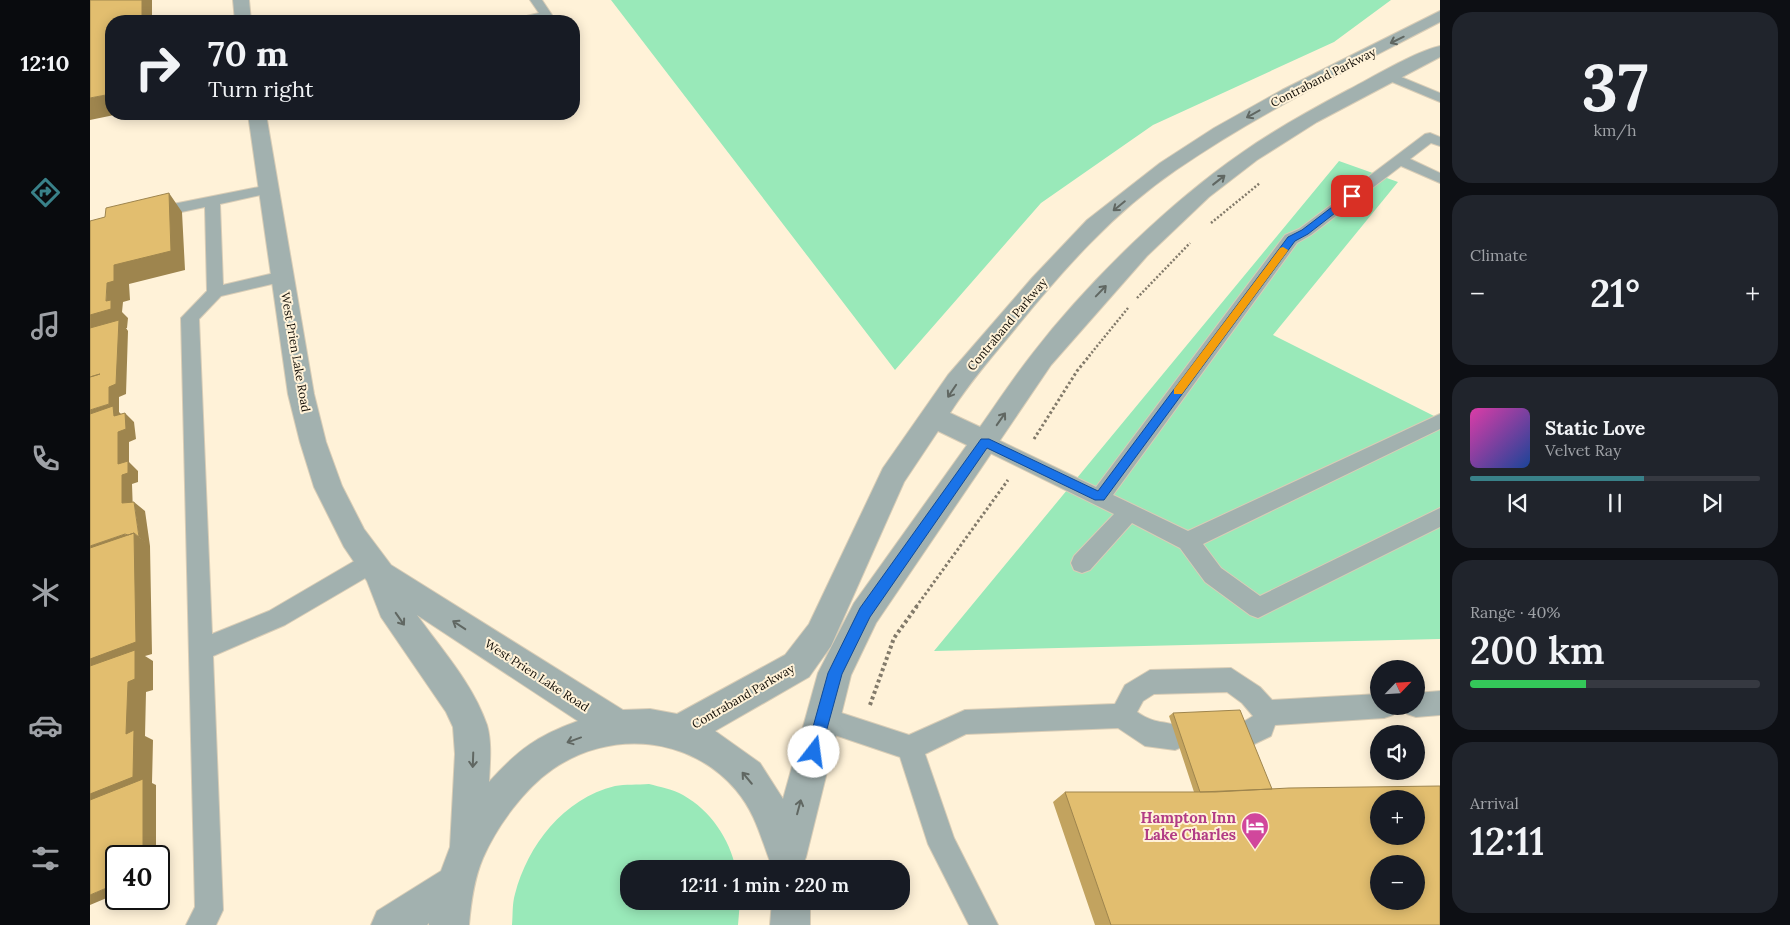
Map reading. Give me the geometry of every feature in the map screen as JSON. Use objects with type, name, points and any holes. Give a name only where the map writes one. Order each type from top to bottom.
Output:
[{"type":"street","points":[[241,0],[242,15]]},
{"type":"street","name":"Contraband Parkway","points":[[681,732],[797,666],[820,635],[893,476],[957,382],[1040,282],[1095,225],[1167,167],[1221,132],[1288,94],[1440,16]]},
{"type":"street","points":[[788,860],[822,718],[835,673],[865,613],[1042,359],[1091,302],[1139,251],[1202,193],[1250,156],[1310,118],[1440,51]]},
{"type":"street","points":[[1354,61],[1389,76]]},
{"type":"street","name":"West Prien Lake Road","points":[[258,120],[301,394],[313,442],[328,487],[354,538],[376,569],[392,607],[458,700],[470,726],[473,754],[468,846]]},
{"type":"street","points":[[934,417],[985,442]]},
{"type":"street","name":"West Prien Lake Road","points":[[376,569],[618,727]]},
{"type":"street","name":"West Prien Lake Road","points":[[448,925],[451,895],[468,846],[493,804],[534,761],[570,741],[618,727],[654,725],[681,732],[710,746],[748,776],[776,821],[787,860]]},
{"type":"street","points":[[391,925],[455,884]]},
{"type":"street","points":[[790,925],[791,910]]},
{"type":"lane","points":[[536,0],[545,15]]},
{"type":"lane","points":[[1389,76],[1440,98]]},
{"type":"lane","points":[[1100,497],[1291,239],[1305,232],[1430,137],[1440,142]]},
{"type":"lane","points":[[1400,160],[1440,179]]},
{"type":"lane","points":[[137,217],[268,188]]},
{"type":"lane","points":[[212,201],[215,292]]},
{"type":"lane","points":[[200,925],[209,910],[190,318],[215,292],[283,276]]},
{"type":"lane","points":[[1188,541],[1440,422]]},
{"type":"lane","points":[[985,442],[1188,541],[1213,575],[1258,608],[1440,517]]},
{"type":"lane","points":[[1082,563],[1129,512]]},
{"type":"lane","points":[[201,650],[277,618],[376,569]]},
{"type":"lane","points":[[1122,716],[1134,694],[1150,682],[1231,680],[1251,695],[1267,712],[1370,707]]},
{"type":"lane","points":[[1425,704],[1440,703]]},
{"type":"lane","points":[[1244,736],[1262,727],[1267,712]]},
{"type":"lane","points":[[822,718],[910,748],[965,722],[1122,716],[1145,733],[1175,738]]},
{"type":"lane","points":[[910,748],[942,844],[984,925]]},
{"type":"path","points":[[1204,229],[1267,178]]},
{"type":"path","points":[[862,732],[884,661],[894,638],[970,535],[1021,460],[1077,371],[1133,302],[1191,242]]},
{"type":"green space","points":[[611,0],[1391,0],[1334,42],[1153,125],[1041,203],[895,370]]},
{"type":"green space","points":[[1339,161],[1398,182],[1273,335],[1440,419],[1440,639],[934,651]]},
{"type":"green space","points":[[649,784],[679,793],[693,802],[710,817],[724,836],[734,860],[620,860],[620,910],[739,910],[738,925],[512,925],[514,898],[521,876],[529,858],[550,826],[579,801],[596,792],[619,785]]},
{"type":"building","points":[[90,0],[142,0],[142,15],[105,15],[105,95],[90,98]]},
{"type":"building","points":[[169,193],[171,251],[114,265],[114,281],[107,283],[106,301],[111,300],[111,309],[90,315],[90,221],[105,217],[106,208]]},
{"type":"building","points":[[119,320],[116,384],[109,387],[109,404],[90,410],[90,328]]},
{"type":"building","points":[[113,406],[114,416],[125,413],[126,429],[118,432],[118,464],[128,461],[128,473],[122,475],[122,503],[134,502],[139,537],[134,533],[125,534],[90,546],[90,414]]},
{"type":"building","points":[[134,533],[136,642],[90,659],[90,548]]},
{"type":"building","points":[[135,650],[135,679],[128,682],[126,734],[134,730],[133,777],[90,794],[90,666]]},
{"type":"building","points":[[1240,710],[1272,789],[1200,792],[1173,713]]},
{"type":"building","points":[[143,779],[143,845],[105,845],[105,889],[90,895],[90,800]]},
{"type":"building","name":"Hampton Inn Lake Charles","points":[[1440,786],[1440,925],[1111,925],[1065,792],[1215,792],[1289,788]]},
{"type":"slow traffic","points":[[1178,391],[1283,250]]},
{"type":"place","name":"Hampton Inn Lake Charles","points":[[1255,850]]},
{"type":"route","points":[[814,752],[835,673],[865,613],[985,442],[1100,497],[1291,239],[1305,232],[1352,196]]}]
